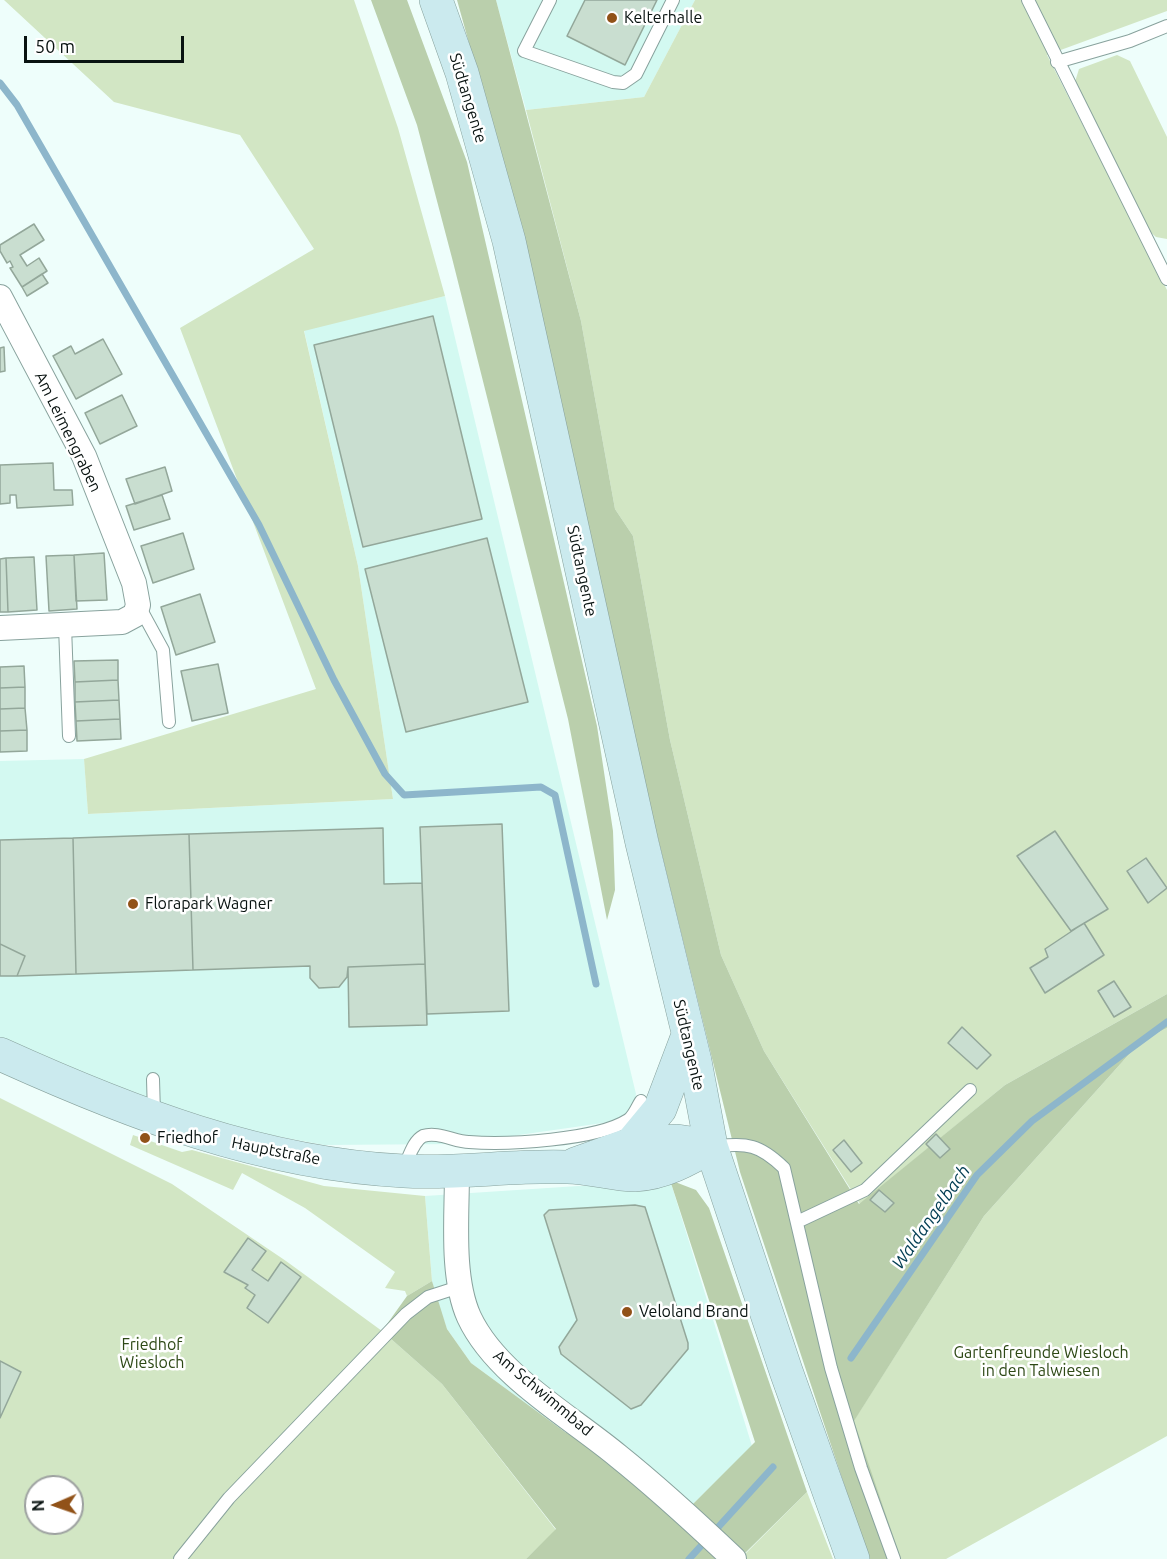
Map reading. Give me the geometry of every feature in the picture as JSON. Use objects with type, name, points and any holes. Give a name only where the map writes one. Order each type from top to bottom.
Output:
[{"type":"main road","name":"Südtangente","points":[[436,0],[462,73],[509,241],[711,1146],[786,1371],[853,1559]]},
{"type":"main road","points":[[631,1144],[660,1109],[688,1035]]},
{"type":"main road","name":"Hauptstraße","points":[[0,1054],[154,1119],[226,1141],[300,1158],[402,1171],[457,1172],[568,1167],[636,1175],[683,1163],[711,1146]]},
{"type":"main road","name":"Hauptstraße","points":[[568,1167],[631,1144],[677,1141],[711,1146]]},
{"type":"street","name":"Am Leimengraben","points":[[0,297],[84,456],[134,583],[138,604]]},
{"type":"street","points":[[0,628],[122,622],[135,615],[138,604]]},
{"type":"street","name":"Am Schwimmbad","points":[[457,1172],[459,1287],[469,1317],[486,1345],[506,1366],[619,1456],[730,1554]]},
{"type":"lane","points":[[549,0],[524,51],[613,82],[623,83],[636,74],[673,0]]},
{"type":"lane","points":[[1028,0],[1167,279]]},
{"type":"lane","points":[[1057,62],[1130,41],[1167,26]]},
{"type":"lane","name":"Am Leimengraben","points":[[138,604],[163,650],[169,722]]},
{"type":"lane","points":[[65,626],[69,736]]},
{"type":"lane","points":[[153,1079],[154,1119]]},
{"type":"lane","points":[[797,1222],[865,1190],[970,1090]]},
{"type":"lane","points":[[402,1171],[416,1142],[423,1136],[434,1135],[466,1142],[498,1143],[588,1134],[610,1129],[631,1119],[641,1101]]},
{"type":"lane","points":[[711,1146],[749,1144],[768,1152],[784,1168],[831,1368],[861,1468],[894,1559]]},
{"type":"lane","points":[[180,1559],[229,1498],[406,1314],[428,1297],[459,1287]]},
{"type":"shaded area","points":[[371,0],[407,0],[467,162],[597,726],[613,831],[615,890],[607,920],[568,719],[452,258],[417,125]]},
{"type":"shaded area","points":[[457,0],[496,0],[581,321],[615,509],[633,536],[670,740],[721,955],[764,1051],[859,1204],[1005,1085],[1167,994],[1167,1028],[1141,1041],[984,1216],[854,1421],[901,1559],[869,1559],[740,1172],[621,688],[511,194]]},
{"type":"shaded area","points":[[496,0],[695,0],[644,97],[526,110]]},
{"type":"shaded area","points":[[445,296],[636,1094],[631,1119],[456,1144],[324,1145],[190,1120],[0,1041],[0,761],[84,759],[88,814],[393,799],[358,566],[304,330]]},
{"type":"shaded area","points":[[670,1180],[752,1446],[693,1504],[565,1432],[471,1363],[447,1329],[438,1304],[432,1281],[425,1196]]},
{"type":"shaded area","points":[[670,1180],[696,1190],[709,1208],[807,1492],[739,1559],[526,1559],[556,1529],[442,1384],[382,1331],[407,1296],[432,1281],[447,1329],[471,1363],[565,1432],[693,1504],[755,1442]]},
{"type":"green space","points":[[4,0],[354,0],[398,128],[445,296],[304,331],[358,566],[393,799],[88,814],[84,759],[316,689],[180,328],[314,249],[240,135],[114,102]]},
{"type":"green space","points":[[695,0],[1167,0],[1167,11],[1047,55],[1167,290],[1167,994],[1005,1085],[860,1204],[764,1051],[721,955],[670,740],[633,536],[615,509],[581,321],[526,110],[644,97]]},
{"type":"green space","points":[[1117,55],[1130,61],[1167,137],[1167,239],[1156,237],[1146,228],[1074,85],[1079,69]]},
{"type":"green space","name":"Gartenfreunde Wiesloch in den Talwiesen","points":[[1167,1028],[1167,1436],[946,1559],[901,1559],[853,1422],[984,1216],[1141,1041]]},
{"type":"green space","name":"Friedhof Wiesloch","points":[[0,1098],[172,1184],[286,1261],[382,1331],[442,1384],[556,1530],[526,1559],[0,1559]]},
{"type":"green space","points":[[133,1135],[182,1152],[192,1150],[324,1186],[425,1196],[432,1281],[407,1296],[405,1291],[385,1288],[395,1272],[305,1208],[242,1173],[233,1190],[130,1145]]},
{"type":"green space","points":[[807,1492],[833,1559],[739,1559],[745,1554]]},
{"type":"building","name":"Kelterhalle","points":[[585,0],[657,0],[625,65],[567,36]]},
{"type":"building","points":[[34,224],[44,240],[20,255],[27,266],[39,258],[47,271],[22,287],[10,268],[13,267],[10,261],[7,263],[0,251],[0,245]]},
{"type":"building","points":[[42,274],[48,283],[27,296],[22,287]]},
{"type":"building","points":[[433,316],[482,519],[363,547],[314,345]]},
{"type":"building","points":[[103,339],[122,374],[76,399],[53,356],[71,346],[75,354]]},
{"type":"building","points":[[4,347],[5,371],[0,372],[0,348]]},
{"type":"building","points":[[122,395],[137,426],[100,444],[85,413]]},
{"type":"building","points":[[53,463],[54,490],[72,490],[73,505],[17,508],[16,495],[10,495],[10,503],[0,504],[0,465]]},
{"type":"building","points":[[165,467],[172,491],[135,504],[126,479]]},
{"type":"building","points":[[162,495],[170,519],[134,530],[126,506]]},
{"type":"building","points":[[183,533],[194,569],[153,583],[141,546]]},
{"type":"building","points":[[487,538],[528,702],[406,732],[365,569]]},
{"type":"building","points":[[104,553],[107,600],[76,601],[74,555]]},
{"type":"building","points":[[74,555],[77,609],[49,611],[46,556]]},
{"type":"building","points":[[34,557],[37,610],[8,612],[6,558]]},
{"type":"building","points":[[6,558],[8,612],[0,612],[0,559]]},
{"type":"building","points":[[200,594],[215,642],[176,655],[161,607]]},
{"type":"building","points":[[118,660],[118,680],[75,682],[74,661]]},
{"type":"building","points":[[218,664],[228,713],[192,721],[181,671]]},
{"type":"building","points":[[24,666],[25,687],[0,688],[0,667]]},
{"type":"building","points":[[118,680],[119,700],[75,702],[75,682]]},
{"type":"building","points":[[25,687],[25,708],[0,709],[0,688]]},
{"type":"building","points":[[119,700],[120,719],[76,721],[75,702]]},
{"type":"building","points":[[25,708],[27,730],[0,731],[0,709]]},
{"type":"building","points":[[120,719],[121,739],[77,741],[76,721]]},
{"type":"building","points":[[27,730],[27,751],[0,752],[0,731]]},
{"type":"building","points":[[502,824],[509,1011],[427,1014],[420,827]]},
{"type":"building","points":[[383,828],[384,884],[422,883],[425,964],[348,967],[347,977],[339,987],[319,988],[310,978],[310,966],[193,970],[189,834]]},
{"type":"building","points":[[1055,831],[1108,909],[1071,931],[1017,856]]},
{"type":"building","name":"Florapark Wagner","points":[[189,834],[193,970],[76,974],[73,838]]},
{"type":"building","points":[[73,838],[76,974],[17,976],[25,956],[0,944],[0,840]]},
{"type":"building","points":[[1146,858],[1167,888],[1148,903],[1127,871]]},
{"type":"building","points":[[1084,923],[1104,955],[1045,993],[1030,968],[1048,957],[1045,949]]},
{"type":"building","points":[[0,944],[25,956],[17,976],[0,976]]},
{"type":"building","points":[[425,964],[427,1025],[349,1027],[348,967]]},
{"type":"building","points":[[1114,981],[1131,1007],[1114,1017],[1098,991]]},
{"type":"building","points":[[962,1027],[991,1055],[977,1069],[948,1043]]},
{"type":"building","points":[[936,1134],[950,1149],[940,1158],[926,1144]]},
{"type":"building","points":[[844,1140],[862,1163],[851,1172],[833,1150]]},
{"type":"building","points":[[879,1190],[894,1203],[885,1212],[870,1200]]},
{"type":"building","name":"Veloland Brand","points":[[635,1205],[645,1207],[688,1349],[641,1405],[631,1409],[561,1354],[559,1347],[577,1320],[544,1215],[549,1210]]},
{"type":"building","points":[[248,1238],[266,1251],[252,1270],[268,1281],[281,1262],[301,1277],[268,1323],[247,1308],[255,1295],[245,1288],[248,1285],[224,1272]]},
{"type":"building","points":[[0,1361],[21,1372],[0,1418]]},
{"type":"waterway","points":[[0,83],[17,105],[259,525],[334,680],[385,774],[404,795],[541,787],[555,795],[596,984]]},
{"type":"waterway","name":"Waldangelbach","points":[[851,1358],[977,1175],[1032,1121],[1167,1022]]},
{"type":"waterway","name":"Waldangelbach","points":[[689,1559],[773,1467]]},
{"type":"place","name":"Kelterhalle","points":[[612,18]]},
{"type":"place","name":"Florapark Wagner","points":[[133,904]]},
{"type":"place","name":"Friedhof","points":[[145,1138]]},
{"type":"place","name":"Veloland Brand","points":[[627,1312]]}]
